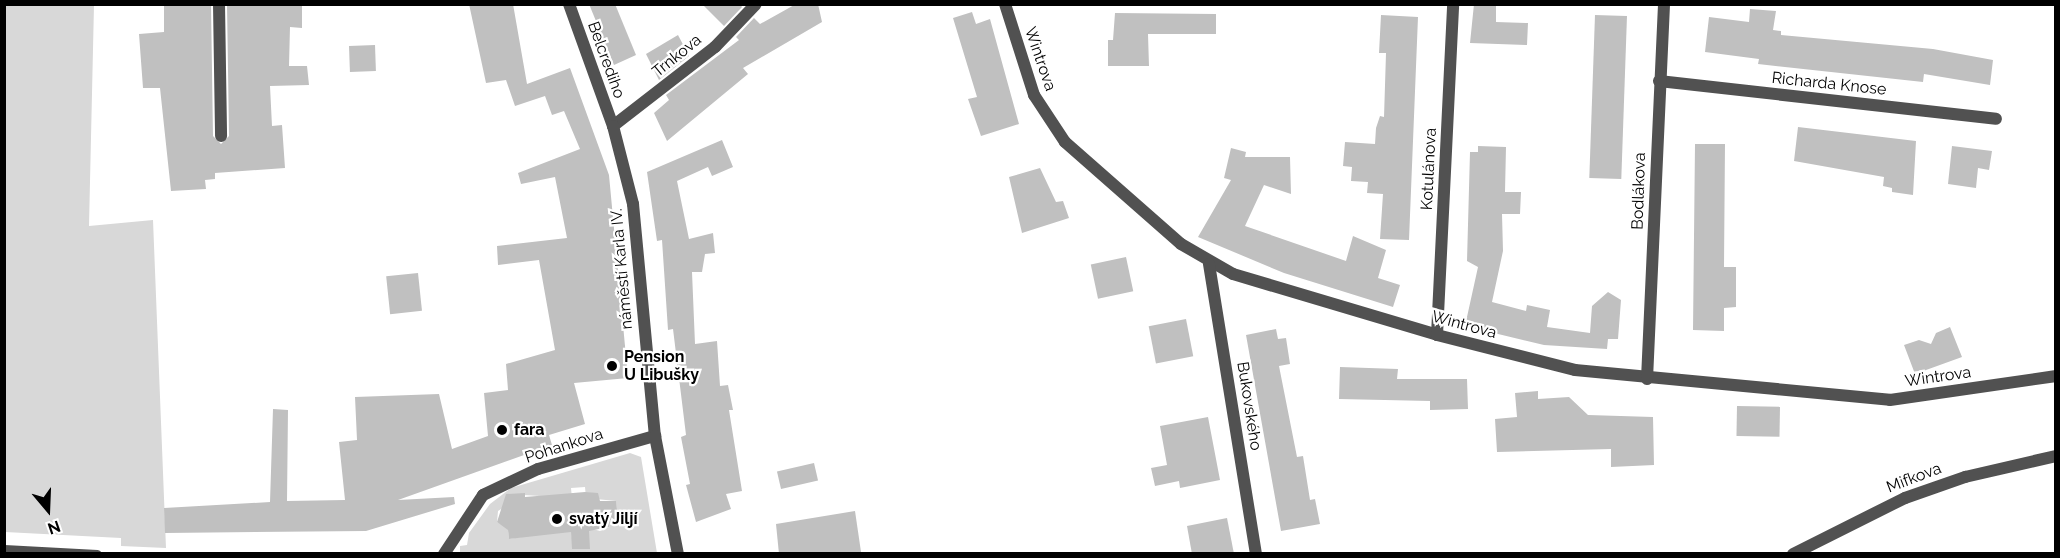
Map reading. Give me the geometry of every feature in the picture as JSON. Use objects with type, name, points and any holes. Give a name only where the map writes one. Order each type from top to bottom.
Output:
[{"type":"street","points":[[219,4],[221,136]]},
{"type":"street","name":"Belcrediho","points":[[570,4],[613,126]]},
{"type":"street","name":"Trnkova","points":[[613,126],[715,47],[756,4]]},
{"type":"street","name":"Wintrova","points":[[1005,4],[1034,95],[1065,142],[1209,264],[1437,335],[1575,370],[1647,379],[1890,400],[2055,376]]},
{"type":"street","name":"Kotulánova","points":[[1437,335],[1453,4]]},
{"type":"street","name":"Bodlákova","points":[[1647,379],[1664,4]]},
{"type":"street","name":"Richarda Knose","points":[[1659,81],[1996,119]]},
{"type":"street","name":"náměstí Karla IV.","points":[[613,126],[633,204],[655,436],[678,554]]},
{"type":"street","name":"Bukovského","points":[[1209,264],[1256,554]]},
{"type":"street","name":"Pohankova","points":[[444,554],[483,495],[538,469],[655,436]]},
{"type":"street","name":"Mifkova","points":[[1792,554],[1855,519],[1925,490],[2055,456]]},
{"type":"lane","points":[[4,549],[97,554]]},
{"type":"shaded area","points":[[4,5],[94,5],[89,226],[153,220],[166,548],[121,546],[121,538],[5,532]]},
{"type":"shaded area","points":[[630,453],[641,457],[657,553],[460,554],[460,546],[467,545],[469,533],[490,504],[511,488]],"holes":[[[585,487],[586,498],[616,501],[617,519],[608,520],[609,527],[600,531],[589,528],[589,548],[573,548],[571,529],[509,539],[508,528],[497,522],[498,511],[506,506],[506,494],[572,498],[571,488]]]},
{"type":"building","points":[[164,4],[211,4],[213,136],[221,144],[229,136],[227,4],[302,4],[302,28],[290,27],[289,66],[307,66],[309,85],[270,86],[272,126],[282,125],[285,168],[215,173],[215,179],[205,180],[206,189],[171,191],[160,88],[143,88],[139,34],[164,32]]},
{"type":"building","points":[[469,4],[513,4],[527,84],[570,68],[609,175],[628,378],[574,383],[585,424],[549,435],[552,445],[398,500],[454,497],[455,504],[366,531],[165,533],[164,508],[270,502],[273,409],[288,410],[287,501],[345,500],[339,442],[357,440],[355,397],[439,394],[452,449],[488,436],[484,393],[508,390],[506,364],[555,350],[539,260],[498,265],[497,246],[567,238],[555,177],[521,184],[518,173],[580,149],[564,111],[552,115],[545,96],[515,106],[506,80],[486,83]]},
{"type":"building","points":[[589,4],[615,4],[636,55],[614,65]]},
{"type":"building","points":[[702,4],[740,4],[742,7],[724,26]]},
{"type":"building","points":[[796,4],[818,4],[822,22],[743,68],[748,74],[667,141],[654,113],[669,100],[666,95],[739,40],[736,37],[754,18],[760,24]]},
{"type":"building","points":[[1474,4],[1496,4],[1496,22],[1528,23],[1527,45],[1470,43]]},
{"type":"building","points":[[1750,9],[1776,11],[1773,30],[1781,31],[1781,35],[1933,49],[1993,60],[1990,85],[1924,74],[1923,82],[1758,64],[1759,59],[1705,52],[1709,17],[1749,22]]},
{"type":"building","points":[[972,12],[976,24],[990,19],[1019,124],[981,136],[968,99],[977,97],[953,18]]},
{"type":"building","points":[[1115,13],[1216,14],[1216,34],[1148,34],[1149,66],[1108,66],[1108,40],[1113,40]]},
{"type":"building","points":[[1381,15],[1418,17],[1409,240],[1380,239],[1383,194],[1367,193],[1368,182],[1351,181],[1352,167],[1343,166],[1345,142],[1375,144],[1376,128],[1380,116],[1384,117],[1386,53],[1379,53]]},
{"type":"building","points":[[1595,15],[1627,16],[1621,179],[1589,178]]},
{"type":"building","points":[[678,35],[689,56],[659,80],[646,54]]},
{"type":"building","points":[[375,45],[376,71],[350,72],[349,46]]},
{"type":"building","points":[[1798,127],[1916,141],[1913,195],[1892,192],[1892,188],[1883,186],[1884,177],[1794,161]]},
{"type":"building","points":[[722,140],[733,167],[712,176],[708,167],[677,181],[689,239],[713,233],[715,253],[705,254],[702,272],[692,272],[695,344],[717,341],[720,386],[728,385],[733,410],[729,410],[742,491],[726,494],[731,509],[696,522],[686,485],[690,484],[681,437],[686,435],[673,329],[668,330],[662,240],[657,241],[647,172]]},
{"type":"building","points":[[1695,144],[1725,144],[1724,267],[1736,267],[1736,307],[1724,308],[1724,331],[1693,330]]},
{"type":"building","points":[[1478,146],[1506,147],[1505,192],[1521,192],[1520,214],[1502,214],[1503,251],[1492,302],[1526,311],[1527,305],[1550,310],[1547,327],[1590,333],[1592,306],[1608,292],[1621,300],[1618,339],[1608,339],[1607,349],[1544,345],[1465,326],[1478,267],[1467,261],[1470,152],[1478,152]]},
{"type":"building","points":[[1952,146],[1992,151],[1989,170],[1978,168],[1976,188],[1948,184]]},
{"type":"building","points":[[1231,148],[1246,152],[1245,157],[1290,157],[1291,194],[1264,185],[1245,226],[1346,261],[1353,236],[1386,250],[1378,278],[1400,285],[1393,307],[1284,273],[1198,237],[1231,180],[1224,178]]},
{"type":"building","points":[[1040,168],[1056,202],[1063,201],[1069,218],[1022,233],[1009,177]]},
{"type":"building","points":[[1126,257],[1133,291],[1098,299],[1091,264]]},
{"type":"building","points":[[418,273],[422,311],[390,314],[386,276]]},
{"type":"building","points":[[1186,319],[1193,356],[1156,364],[1149,326]]},
{"type":"building","points":[[1950,327],[1962,357],[1915,374],[1904,345],[1919,340],[1931,344],[1936,333]]},
{"type":"building","points":[[1276,329],[1278,339],[1286,338],[1290,364],[1279,366],[1297,457],[1303,456],[1310,500],[1315,499],[1320,524],[1281,531],[1246,335]]},
{"type":"building","points":[[1340,367],[1398,369],[1397,379],[1467,379],[1468,409],[1430,410],[1430,401],[1339,399]]},
{"type":"building","points":[[1538,391],[1538,399],[1569,397],[1588,415],[1653,417],[1654,465],[1611,467],[1611,449],[1497,452],[1495,419],[1517,417],[1515,393]]},
{"type":"building","points":[[1737,406],[1780,407],[1779,437],[1736,436]]},
{"type":"building","points":[[1208,417],[1220,480],[1180,488],[1179,481],[1155,486],[1151,468],[1167,465],[1160,426]]},
{"type":"building","points":[[814,463],[818,481],[781,489],[777,472]]},
{"type":"building","name":"svatý Jiljí","points":[[525,493],[525,497],[598,493],[600,501],[616,501],[617,510],[617,519],[610,520],[609,527],[589,531],[590,549],[572,549],[571,532],[509,539],[508,530],[497,522],[506,494]]},
{"type":"building","points":[[855,511],[861,552],[779,554],[776,524]]},
{"type":"building","points":[[1227,518],[1234,554],[1192,554],[1187,526]]},
{"type":"place","name":"Pension U Libušky","points":[[612,366]]},
{"type":"place","name":"fara","points":[[502,430]]},
{"type":"place","name":"svatý Jiljí","points":[[557,519]]}]
